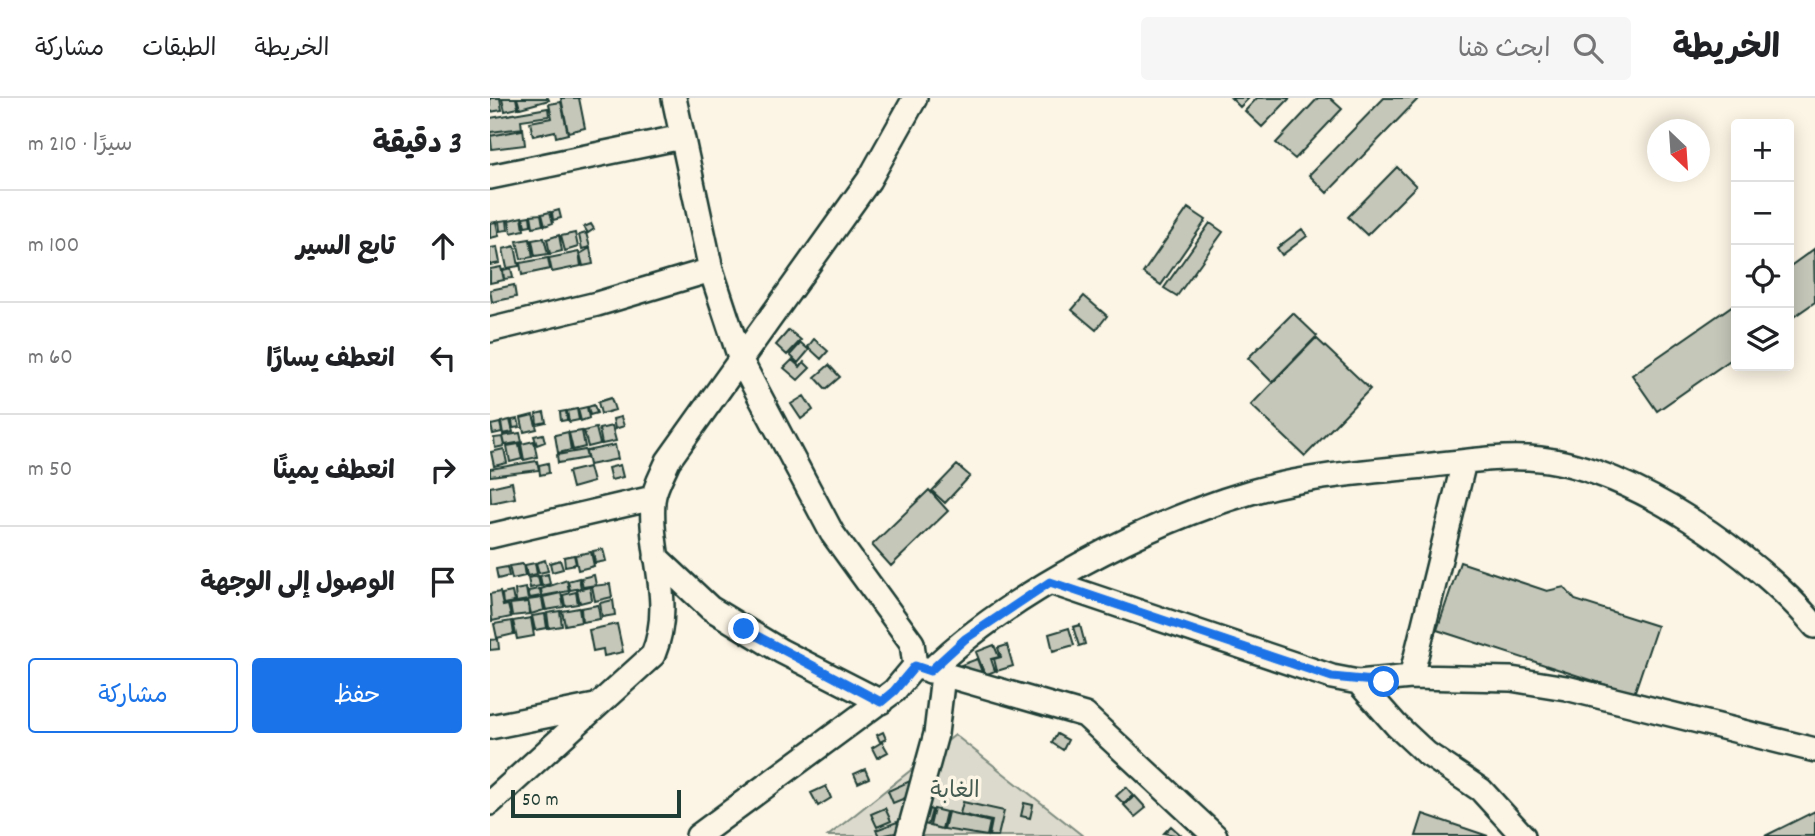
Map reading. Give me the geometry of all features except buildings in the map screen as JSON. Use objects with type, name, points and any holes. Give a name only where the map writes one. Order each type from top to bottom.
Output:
[{"type":"street","points":[[674,98],[711,270],[741,360],[832,533],[912,643],[929,671],[936,734],[908,836]]},
{"type":"street","points":[[490,803],[653,655],[662,633],[664,606],[656,557],[653,498],[668,461],[869,180],[915,98]]},
{"type":"street","points":[[490,177],[682,137]]},
{"type":"street","points":[[490,330],[597,304],[711,270]]},
{"type":"street","points":[[698,836],[894,691],[929,671],[965,639],[1050,582],[1168,522],[1251,492],[1313,479],[1464,461],[1540,459],[1596,474],[1656,499],[1725,544],[1791,598],[1815,626]]},
{"type":"street","points":[[1411,677],[1464,461]]},
{"type":"street","points":[[490,536],[653,498]]},
{"type":"street","points":[[656,557],[710,608],[780,651],[881,702]]},
{"type":"street","points":[[1050,582],[1332,677],[1358,682],[1411,677],[1511,679],[1566,688],[1815,750]]},
{"type":"street","points":[[929,671],[1085,715],[1215,836]]},
{"type":"street","points":[[1358,682],[1396,725],[1426,753],[1481,790],[1523,836]]},
{"type":"street","points":[[490,727],[598,705]]},
{"type":"green space","name":"الغابة","points":[[955,735],[1083,836],[828,836]]},
{"type":"route","points":[[744,629],[780,651],[881,702],[915,666],[930,671],[965,639],[1050,582],[1332,677],[1358,682],[1384,682]]}]
